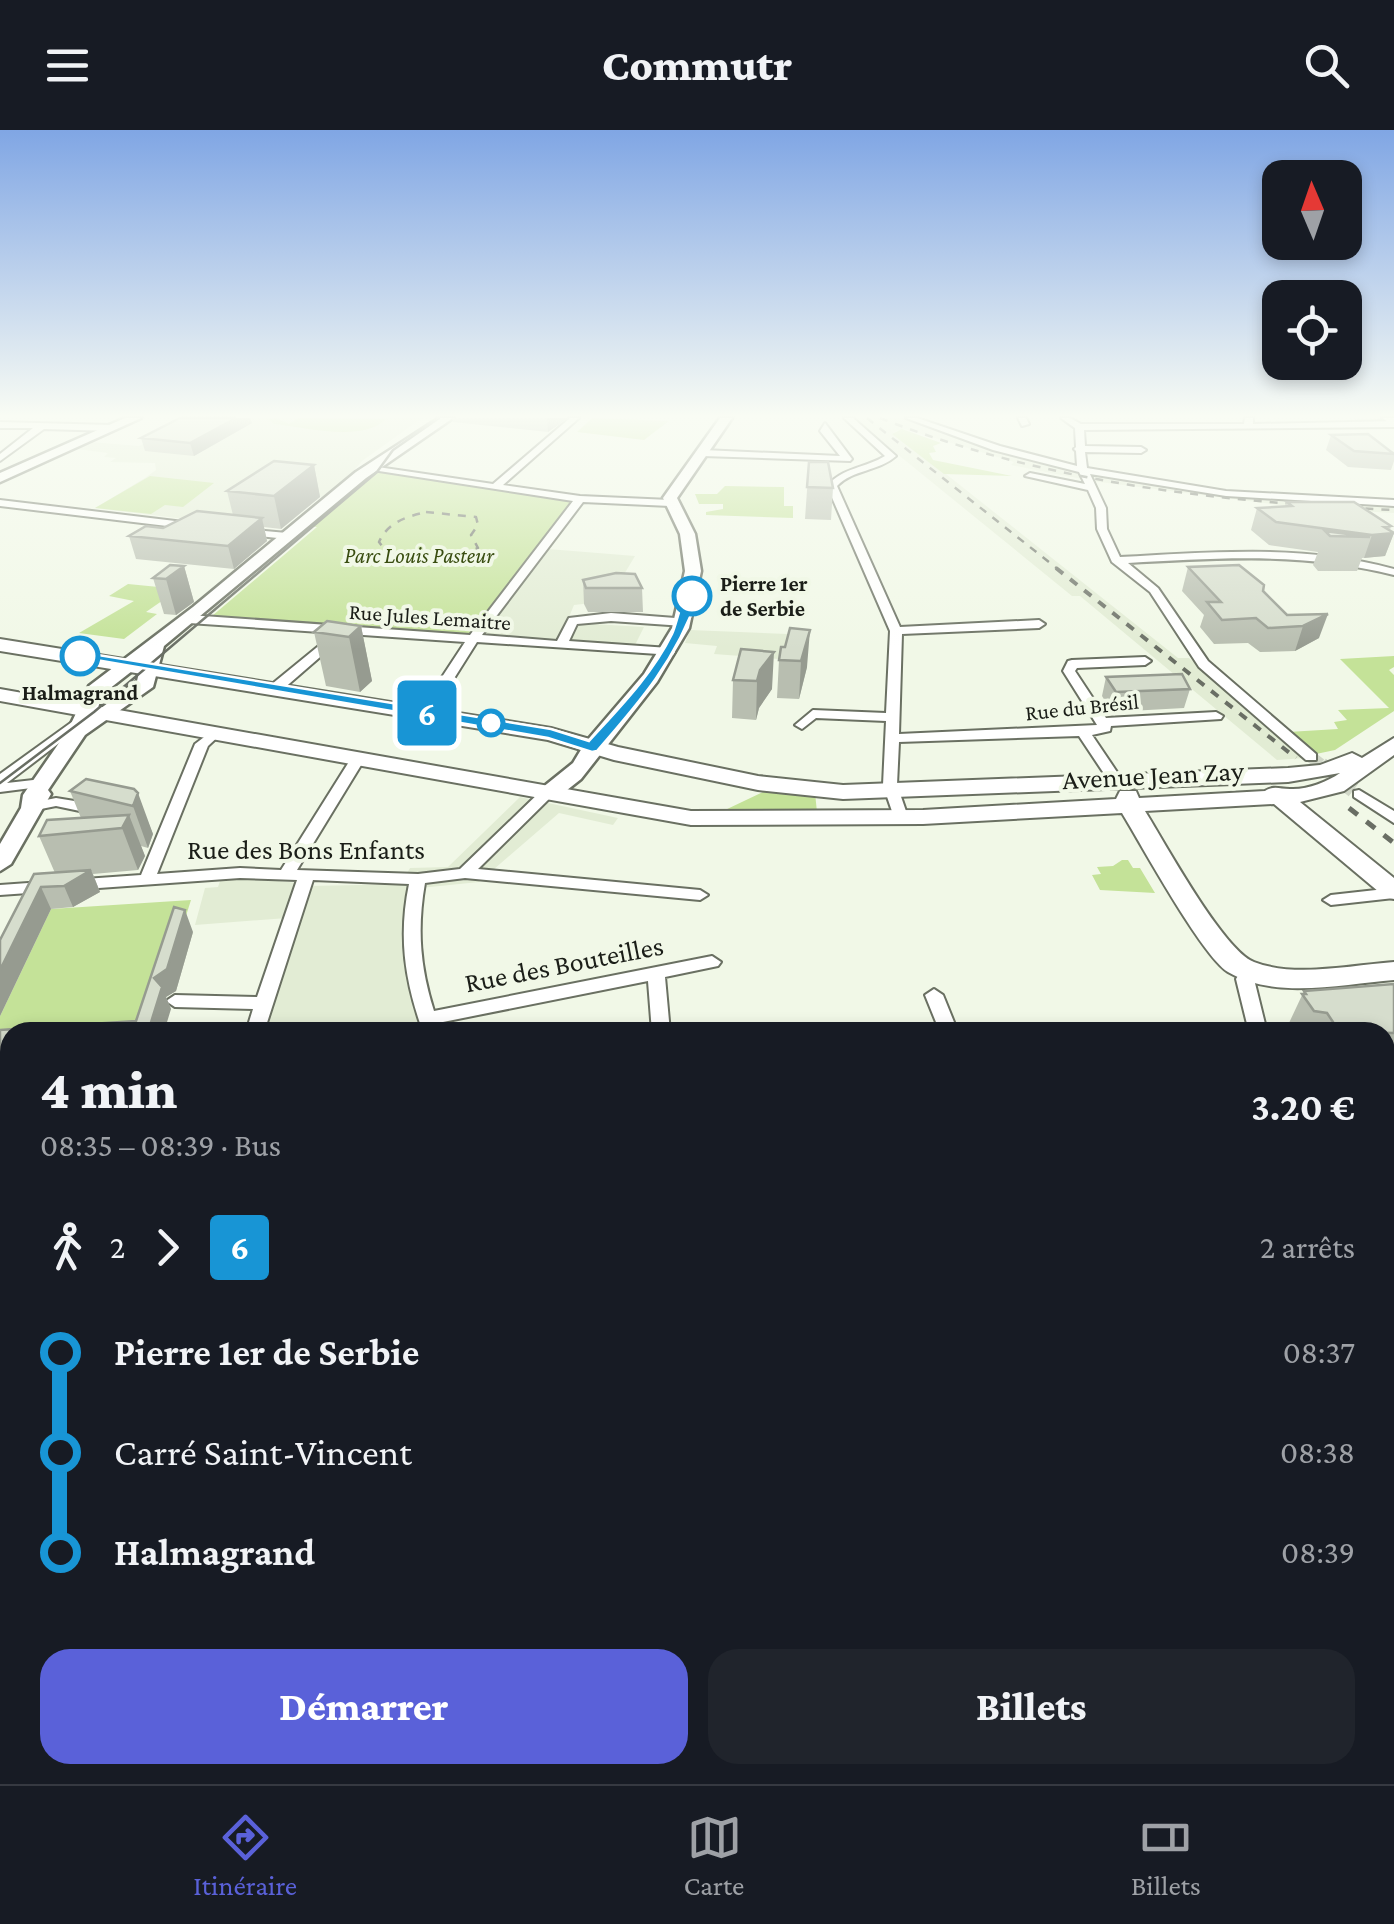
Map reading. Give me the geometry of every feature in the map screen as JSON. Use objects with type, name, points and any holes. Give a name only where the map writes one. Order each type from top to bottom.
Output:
[{"type":"main road","name":"Avenue Jean Zay","points":[[0,644],[551,734],[592,747],[758,783],[886,790],[1152,783]]},
{"type":"main road","name":"Avenue Jean Zay","points":[[2,695],[548,792],[681,822],[900,817],[1281,797],[1313,774]]},
{"type":"main road","name":"Avenue Jean Zay","points":[[1218,777],[1313,774],[1344,765],[1394,732]]},
{"type":"main road","name":"Avenue Jean Zay","points":[[1313,774],[1336,786],[1394,745]]},
{"type":"main road","points":[[1152,783],[1292,779],[1313,774],[1314,814],[1335,842]]},
{"type":"main road","points":[[1394,892],[1281,797],[1245,781],[1218,777],[1152,783],[1130,792],[1127,798],[1188,901],[1232,963],[1247,976],[1394,971]]},
{"type":"main road","points":[[1350,972],[1394,963]]},
{"type":"street","points":[[41,791],[98,722],[101,712],[96,690],[152,652],[338,495]]},
{"type":"street","points":[[555,495],[670,503]]},
{"type":"street","points":[[465,874],[588,758],[592,747],[646,687],[669,652],[692,596],[690,541],[670,503],[672,495]]},
{"type":"street","points":[[836,495],[896,630],[894,717],[886,790],[900,817]]},
{"type":"street","points":[[1094,495],[1101,508],[1102,529],[1116,560],[1154,590],[1202,664],[1313,774]]},
{"type":"street","points":[[1247,495],[1394,504]]},
{"type":"street","points":[[426,712],[473,640],[580,499]]},
{"type":"street","points":[[0,504],[205,528]]},
{"type":"street","points":[[232,530],[288,536]]},
{"type":"street","points":[[1116,560],[1264,554],[1347,561],[1394,572]]},
{"type":"street","points":[[562,645],[573,621],[611,617],[684,622]]},
{"type":"street","name":"Rue Jules Lemaitre","points":[[186,621],[669,652]]},
{"type":"street","points":[[896,630],[1039,624]]},
{"type":"street","points":[[277,688],[344,631]]},
{"type":"street","points":[[1102,722],[1069,672],[1072,664],[1145,661]]},
{"type":"street","points":[[0,784],[146,684],[134,663]]},
{"type":"street","points":[[0,864],[41,791],[101,712]]},
{"type":"street","points":[[802,725],[813,714],[894,717]]},
{"type":"street","name":"Rue du Brésil","points":[[892,738],[1083,732],[1104,728],[1102,722],[1216,716]]},
{"type":"street","points":[[152,878],[163,823],[202,744],[216,732]]},
{"type":"street","points":[[1083,732],[1116,781]]},
{"type":"street","points":[[286,875],[359,757]]},
{"type":"street","points":[[0,784],[41,791],[123,815]]},
{"type":"street","points":[[1359,794],[1394,818]]},
{"type":"street","name":"Rue des Bons Enfants","points":[[0,890],[240,873],[418,879],[465,874],[700,895]]},
{"type":"street","points":[[258,1022],[306,876]]},
{"type":"street","points":[[418,879],[409,948],[412,976],[428,1022]]},
{"type":"street","points":[[1331,900],[1394,892]]},
{"type":"street","name":"Rue des Bouteilles","points":[[446,1022],[712,962]]},
{"type":"street","points":[[656,973],[659,1022]]},
{"type":"street","points":[[1247,976],[1256,1022]]},
{"type":"street","points":[[934,996],[945,1022]]},
{"type":"street","points":[[175,1001],[264,1004]]},
{"type":"shaded area","points":[[116,495],[273,495],[233,525],[95,508]]},
{"type":"shaded area","points":[[948,495],[973,495],[1178,658],[1189,658],[1305,758],[1277,760],[1080,596],[1072,596]]},
{"type":"shaded area","points":[[1203,495],[1394,508],[1394,513],[1303,508]]},
{"type":"shaded area","points":[[548,549],[635,556],[608,601],[574,605],[559,641],[484,635]]},
{"type":"shaded area","points":[[576,623],[644,627],[634,647],[567,643]]},
{"type":"shaded area","points":[[690,630],[788,634],[792,660],[714,654],[717,646],[685,643]]},
{"type":"shaded area","points":[[520,797],[618,818],[613,825],[559,813],[479,882],[410,889],[403,919],[403,953],[420,1022],[265,1022],[309,886],[409,884],[406,875],[410,868],[448,867]]},
{"type":"shaded area","points":[[248,878],[298,883],[287,918],[195,925],[205,888],[218,887],[220,881]]},
{"type":"green space","points":[[117,495],[198,495],[183,507],[165,505],[151,514],[95,508]]},
{"type":"green space","name":"Parc Louis Pasteur","points":[[343,495],[540,495],[572,500],[469,634],[212,616],[317,527],[305,526]]},
{"type":"green space","points":[[695,495],[784,495],[784,506],[793,506],[793,518],[706,515],[723,509],[723,504],[699,504]]},
{"type":"green space","points":[[128,584],[179,589],[146,612],[157,614],[124,639],[79,633],[134,601],[109,596]]},
{"type":"green space","points":[[1394,656],[1394,667],[1389,670],[1394,675],[1394,711],[1335,750],[1316,754],[1288,732],[1338,729],[1334,722],[1347,720],[1338,710],[1389,708],[1340,659]]},
{"type":"green space","points":[[767,790],[815,793],[817,812],[723,811]]},
{"type":"green space","points":[[1122,860],[1140,868],[1155,893],[1100,890],[1092,875],[1101,874],[1097,867],[1113,866]]},
{"type":"green space","points":[[191,900],[152,1022],[0,1022],[51,909]]},
{"type":"building","points":[[1287,502],[1354,502],[1391,526],[1384,527],[1394,533],[1372,535],[1276,522],[1257,508],[1292,506]]},
{"type":"building","points":[[197,511],[262,518],[228,546],[129,536],[146,526],[163,528]]},
{"type":"building","points":[[1325,531],[1370,537],[1330,536]]},
{"type":"building","points":[[170,565],[184,566],[166,579],[153,578]]},
{"type":"building","points":[[1239,565],[1264,585],[1263,591],[1287,615],[1328,614],[1303,626],[1268,628],[1256,618],[1222,620],[1207,602],[1221,602],[1188,567]]},
{"type":"building","points":[[616,573],[635,574],[642,588],[586,588],[583,580]]},
{"type":"building","points":[[327,621],[361,626],[349,637],[314,632]]},
{"type":"building","points":[[790,628],[810,630],[801,661],[779,660]]},
{"type":"building","points":[[741,649],[774,652],[757,681],[733,680]]},
{"type":"building","points":[[1182,674],[1190,689],[1116,692],[1106,677]]},
{"type":"building","points":[[86,779],[134,789],[138,793],[133,806],[70,791]]},
{"type":"building","points":[[129,815],[122,828],[39,836],[47,820]]},
{"type":"building","points":[[91,870],[64,886],[41,887],[0,970],[0,940],[34,874]]},
{"type":"building","points":[[174,907],[185,910],[167,969],[154,978],[162,987],[151,1022],[121,1022],[136,1021]]},
{"type":"building","points":[[1394,984],[1394,1022],[1333,1022],[1327,1013],[1314,1011],[1302,994],[1306,994],[1304,991]]},
{"type":"tunnel","points":[[1311,757],[1324,767]]},
{"type":"tunnel","points":[[1321,765],[1359,794]]},
{"type":"tram line","points":[[0,783],[94,712],[350,495]]},
{"type":"railway","points":[[964,495],[1059,570]]},
{"type":"railway","points":[[1199,495],[1394,510]]},
{"type":"railway","points":[[426,512],[476,517],[478,525],[471,535],[478,548],[436,564],[392,559],[379,542],[383,535],[398,521],[426,512]]},
{"type":"railway","points":[[1056,568],[1296,758]]},
{"type":"railway","points":[[1349,808],[1394,843]]},
{"type":"bus line","name":"6","points":[[80,656],[551,734],[592,747],[646,687],[669,652],[692,596]]},
{"type":"place","name":"Pierre 1er de Serbie","points":[[692,596]]},
{"type":"place","name":"Halmagrand","points":[[80,656]]}]
